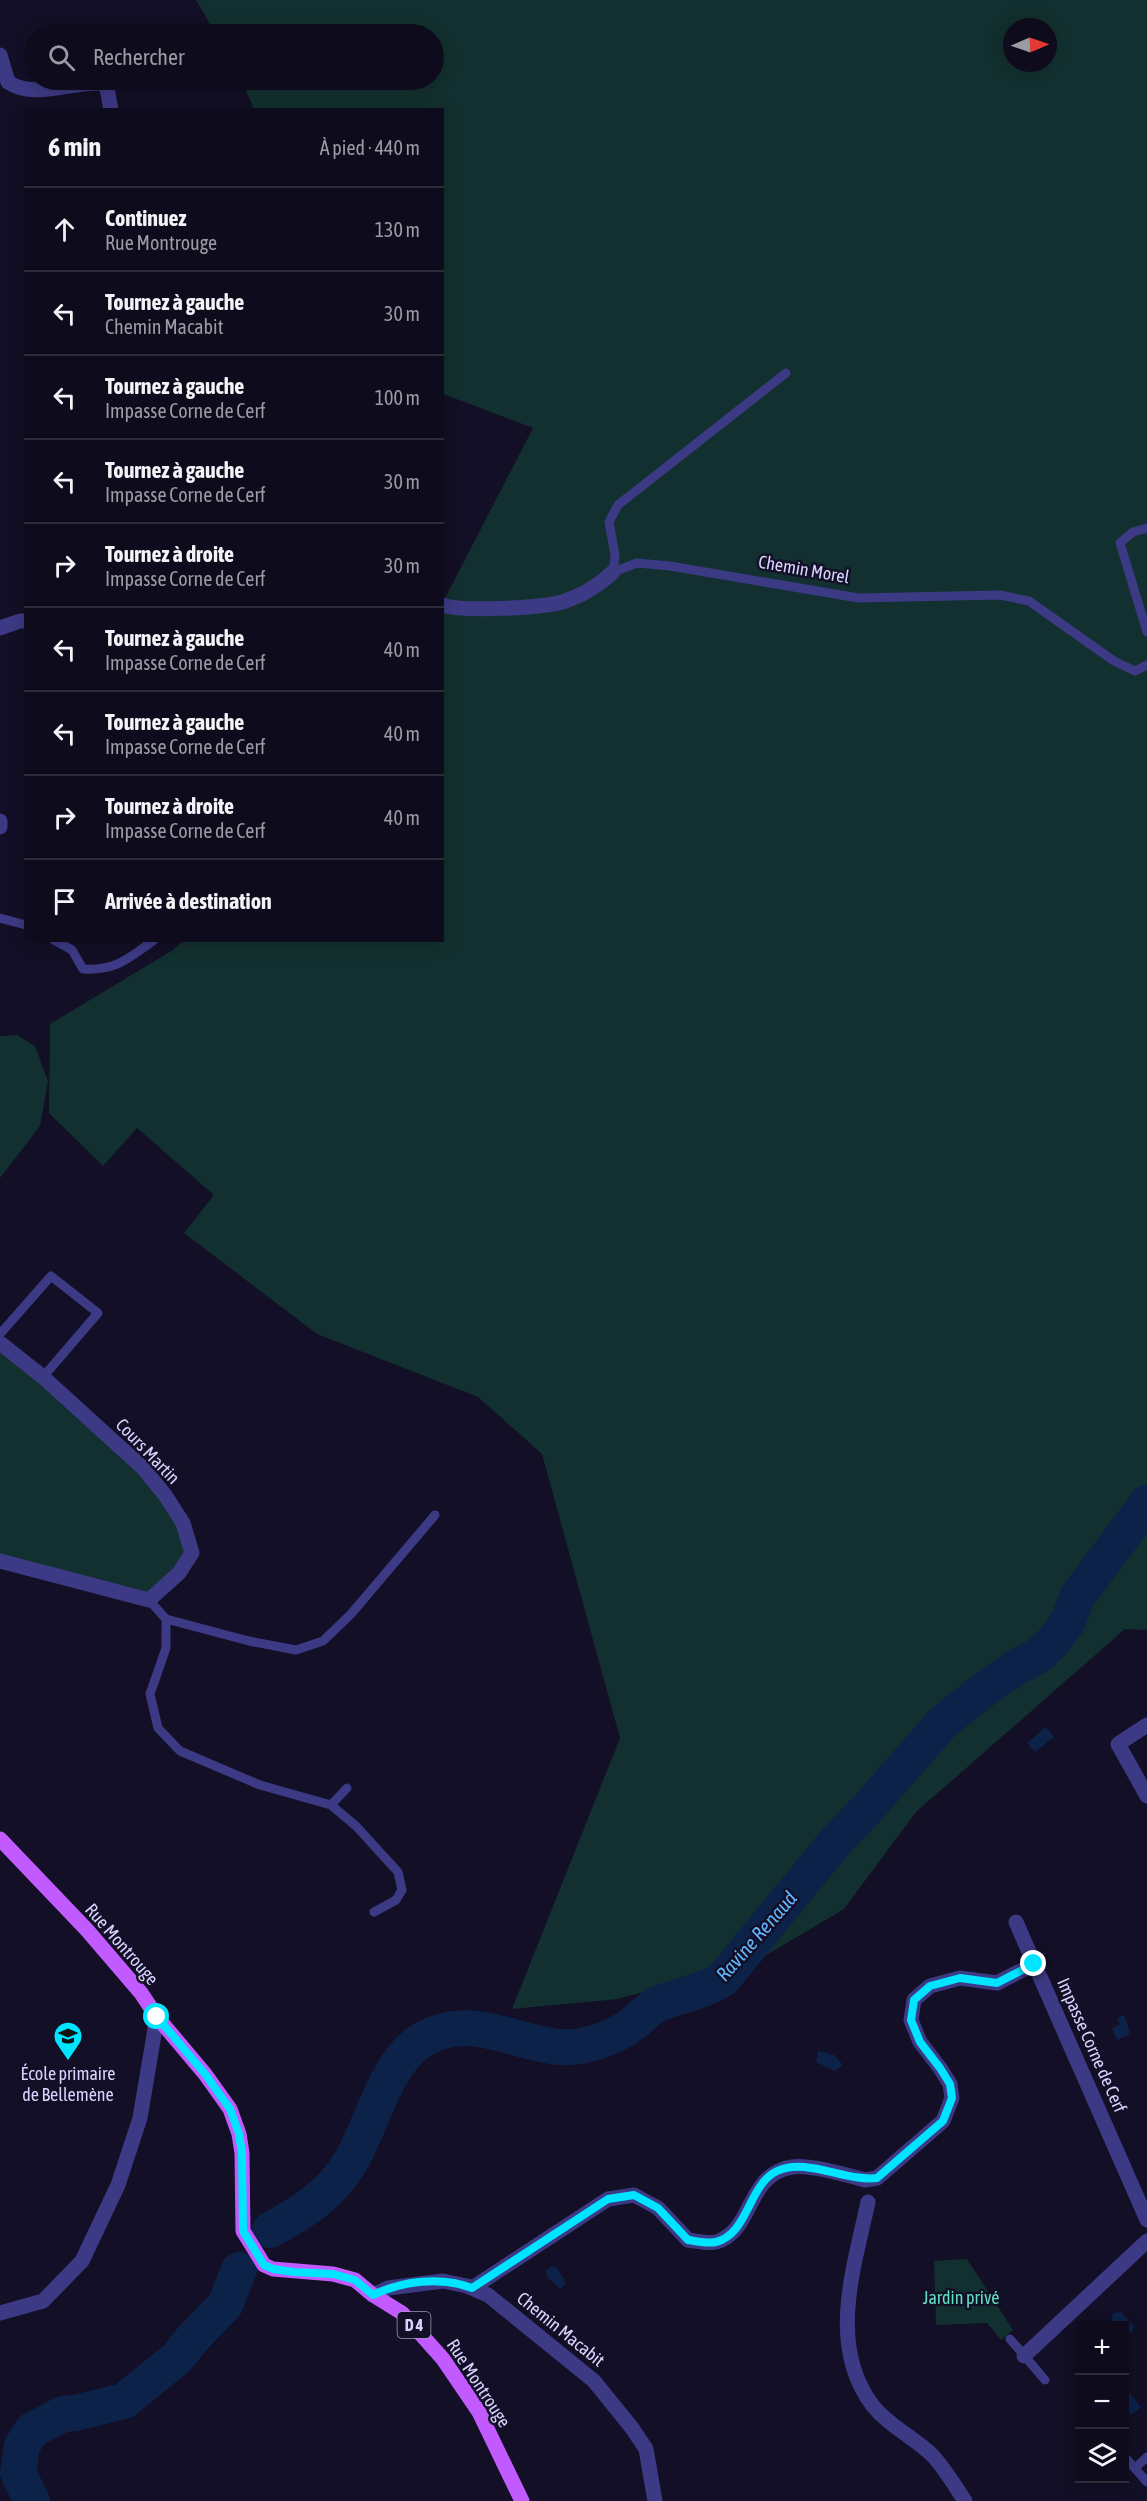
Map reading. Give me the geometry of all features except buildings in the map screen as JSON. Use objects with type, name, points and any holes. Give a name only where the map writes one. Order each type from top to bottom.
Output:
[{"type":"main road","name":"Rue Montrouge","points":[[0,1839],[87,1930],[141,1993],[157,2017],[205,2074],[230,2109],[239,2134],[242,2153],[243,2231],[264,2265],[273,2269],[333,2274],[355,2280],[373,2295],[402,2313],[443,2360],[479,2412],[522,2501]]},
{"type":"street","points":[[0,55],[8,82],[16,88],[24,90]]},
{"type":"street","points":[[107,90],[111,108]]},
{"type":"street","name":"Chemin Morel","points":[[444,606],[471,609],[560,603],[597,587],[613,572]]},
{"type":"street","points":[[0,628],[24,621]]},
{"type":"street","points":[[0,821],[0,827]]},
{"type":"street","name":"Cours Martin","points":[[0,1343],[44,1377],[143,1468],[165,1495],[183,1523],[192,1553],[179,1573],[149,1600]]},
{"type":"street","points":[[0,1561],[149,1600]]},
{"type":"street","points":[[1147,1725],[1118,1744],[1147,1796]]},
{"type":"street","points":[[1016,1922],[1034,1964]]},
{"type":"street","name":"Impasse Corne de Cerf","points":[[472,2288],[608,2199],[634,2195],[658,2208],[688,2240],[715,2243],[735,2229],[762,2182],[777,2171],[794,2166],[865,2180],[877,2178],[943,2121],[952,2098],[950,2084],[917,2035],[911,2020],[914,2000],[930,1986],[960,1978],[997,1983],[1034,1964],[1147,2220]]},
{"type":"street","points":[[0,2313],[43,2301],[82,2260],[118,2185],[140,2118],[157,2017]]},
{"type":"street","points":[[868,2202],[850,2289],[846,2324],[850,2361],[874,2407],[933,2457],[965,2501]]},
{"type":"street","points":[[1024,2356],[1147,2241]]},
{"type":"street","name":"Chemin Macabit","points":[[373,2295],[388,2288],[442,2281],[472,2288],[488,2295],[594,2381],[646,2449],[655,2501]]},
{"type":"lane","points":[[613,572],[615,555],[609,522],[618,505],[786,373]]},
{"type":"lane","points":[[1147,528],[1133,532],[1120,543],[1147,632]]},
{"type":"lane","name":"Chemin Morel","points":[[613,572],[637,563],[670,566],[858,598],[1000,595],[1029,601],[1114,662],[1135,671],[1147,665]]},
{"type":"lane","points":[[0,918],[24,925]]},
{"type":"lane","points":[[58,942],[72,950],[83,969],[96,970],[116,967],[152,942]]},
{"type":"lane","points":[[0,1334],[51,1276],[98,1313],[44,1377]]},
{"type":"lane","points":[[149,1600],[166,1619],[249,1641],[296,1650],[323,1641],[351,1614],[435,1515]]},
{"type":"lane","points":[[166,1619],[166,1648],[150,1694],[158,1728],[180,1750],[260,1785],[331,1805],[356,1826],[398,1872],[402,1890],[396,1900],[374,1912]]},
{"type":"lane","points":[[331,1805],[347,1788]]},
{"type":"lane","points":[[1010,2339],[1045,2380]]},
{"type":"lane","points":[[1135,2468],[1147,2457]]},
{"type":"lane","points":[[1129,2461],[1147,2482]]},
{"type":"green space","points":[[196,0],[1147,0],[1147,1630],[1125,1629],[916,1812],[844,1909],[758,1960],[618,1999],[512,2009],[620,1738],[542,1454],[478,1397],[317,1334],[184,1233],[214,1195],[137,1128],[103,1166],[49,1113],[50,1024],[173,950],[182,942],[444,942],[444,600],[533,428],[444,394],[444,108],[254,108],[245,90],[444,90],[444,24],[210,24]]},
{"type":"green space","points":[[17,1035],[35,1046],[48,1081],[40,1126],[0,1178],[0,1036]]},
{"type":"green space","points":[[0,1343],[143,1468],[192,1553],[149,1600],[0,1561]]},
{"type":"green space","name":"Jardin privé","points":[[967,2259],[1013,2330],[1001,2340],[987,2323],[936,2325],[934,2261]]},
{"type":"water","points":[[1046,1727],[1054,1737],[1035,1752],[1027,1743]]},
{"type":"water","points":[[1124,2015],[1130,2032],[1117,2040],[1112,2028],[1120,2024],[1117,2018]]},
{"type":"water","points":[[818,2051],[834,2055],[843,2065],[835,2071],[816,2062]]},
{"type":"water","points":[[552,2266],[558,2269],[566,2283],[560,2289],[548,2278],[545,2271]]},
{"type":"water","points":[[1121,2312],[1134,2326],[1132,2332],[1129,2333],[1129,2321],[1111,2320],[1114,2313]]},
{"type":"water","points":[[1129,2391],[1141,2407],[1131,2415],[1129,2412]]},
{"type":"waterway","name":"Ravine Renaud","points":[[270,2230],[293,2217],[333,2185],[357,2149],[388,2080],[409,2050],[422,2040],[440,2032],[474,2029],[559,2047],[589,2044],[619,2033],[656,2005],[707,1988],[723,1979],[837,1840],[942,1723],[981,1692],[1012,1670],[1039,1655],[1052,1643],[1067,1623],[1077,1597],[1147,1503]]},
{"type":"waterway","name":"Ravine Renaud","points":[[32,2501],[18,2473],[22,2446],[32,2430],[63,2414],[124,2401],[177,2358],[225,2305],[239,2270]]},
{"type":"place","name":"École primaire de Bellemène","points":[[68,2062]]},
{"type":"route","points":[[157,2017],[205,2074],[230,2109],[239,2134],[242,2153],[243,2231],[264,2265],[273,2269],[333,2274],[355,2280],[373,2295],[388,2288],[442,2281],[472,2288],[608,2199],[634,2195],[658,2208],[688,2240],[715,2243],[728,2236],[741,2222],[762,2182],[777,2171],[794,2166],[834,2172],[865,2180],[877,2178],[943,2121],[952,2098],[950,2084],[920,2042],[911,2020],[914,2000],[930,1986],[960,1978],[997,1983],[1034,1964]]}]
